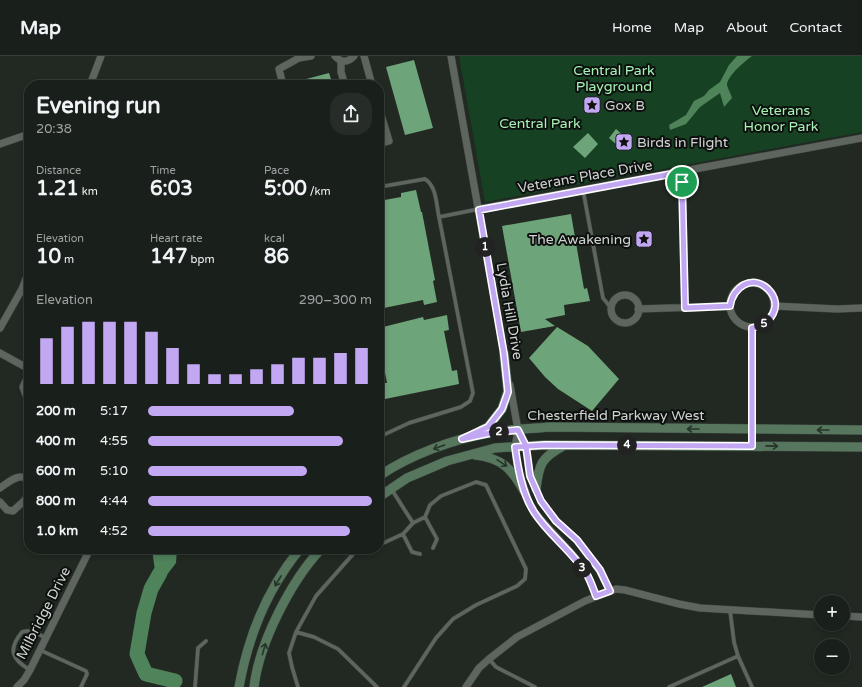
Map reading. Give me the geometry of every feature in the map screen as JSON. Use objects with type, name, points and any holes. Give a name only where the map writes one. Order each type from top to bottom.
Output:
[{"type":"street","points":[[92,80],[101,56]]},
{"type":"street","points":[[282,80],[279,69],[299,58],[311,56]]},
{"type":"street","points":[[335,56],[341,61],[349,60],[354,56]]},
{"type":"street","points":[[364,56],[371,80]]},
{"type":"street","name":"Lydia Hill Drive","points":[[451,56],[518,430]]},
{"type":"street","points":[[341,61],[341,72],[343,80]]},
{"type":"street","points":[[384,124],[389,141],[384,142]]},
{"type":"street","points":[[0,144],[24,136]]},
{"type":"street","name":"Veterans Place Drive","points":[[479,210],[862,138]]},
{"type":"street","points":[[682,172],[685,308]]},
{"type":"street","points":[[754,283],[762,285],[768,290],[772,296],[774,306],[771,317],[766,323],[752,328],[739,324],[734,319],[730,306],[731,298],[740,287],[754,283]]},
{"type":"street","points":[[0,328],[24,292]]},
{"type":"street","points":[[626,295],[635,300],[638,309],[634,319],[624,322],[615,318],[611,308],[616,298],[626,295]]},
{"type":"street","points":[[638,309],[730,306]]},
{"type":"street","points":[[774,306],[838,309],[862,308]]},
{"type":"street","points":[[752,328],[752,446]]},
{"type":"street","points":[[0,353],[24,366]]},
{"type":"street","points":[[462,439],[488,427],[502,409],[508,392],[504,354]]},
{"type":"street","name":"Chesterfield Parkway West","points":[[384,473],[409,458],[462,439],[490,433],[550,427],[862,430]]},
{"type":"street","points":[[518,430],[526,446],[530,476],[541,501],[556,521],[577,540],[600,570],[610,591]]},
{"type":"street","points":[[518,430],[515,447],[517,465],[524,491]]},
{"type":"street","points":[[536,489],[538,472],[542,462],[549,454],[565,445]]},
{"type":"street","points":[[384,494],[407,478],[447,461],[468,454],[495,448],[565,445],[862,447]]},
{"type":"street","points":[[468,454],[490,457],[504,463],[517,479],[535,513],[587,574],[596,596]]},
{"type":"street","points":[[0,488],[15,478],[20,476],[24,478]]},
{"type":"street","points":[[0,502],[6,510],[13,511],[24,501]]},
{"type":"street","name":"Milbridge Drive","points":[[17,687],[24,680],[30,670],[87,554]]},
{"type":"street","points":[[239,687],[247,652],[262,609],[289,563],[296,554]]},
{"type":"street","points":[[254,687],[266,642],[290,591],[316,554]]},
{"type":"street","points":[[466,687],[479,668],[517,637],[547,620],[596,596],[616,589],[700,608],[814,615]]},
{"type":"street","points":[[850,616],[862,617]]},
{"type":"lane","points":[[384,186],[424,179],[429,182],[434,192],[474,393],[470,401],[461,407],[409,423],[384,435]]},
{"type":"lane","points":[[583,190],[603,298],[611,308]]},
{"type":"lane","points":[[439,217],[479,210]]},
{"type":"lane","points":[[384,543],[403,534],[413,523],[425,517],[430,505],[441,496],[476,482],[486,485],[526,569],[525,579],[518,586],[476,605],[453,619],[436,638],[404,687]]},
{"type":"lane","points":[[391,489],[413,523]]},
{"type":"lane","points":[[425,517],[437,539],[433,548]]},
{"type":"lane","points":[[403,534],[412,552],[420,554]]},
{"type":"lane","points":[[298,687],[292,667],[290,653],[296,632],[316,596],[353,554]]},
{"type":"lane","points":[[730,609],[733,639],[738,656],[752,687]]},
{"type":"lane","points":[[30,670],[20,665],[12,652],[12,645],[22,632],[26,631],[36,632],[45,638]]},
{"type":"lane","points":[[296,632],[314,637],[338,649],[377,687]]},
{"type":"lane","points":[[195,687],[198,648],[206,641]]},
{"type":"lane","points":[[40,650],[86,671],[87,674],[81,687]]},
{"type":"lane","points":[[669,687],[738,656]]},
{"type":"lane","points":[[489,659],[496,668],[535,687]]},
{"type":"green space","name":"Central Park","points":[[459,56],[862,56],[862,132],[485,202]]},
{"type":"shaded area","points":[[737,56],[752,56],[745,61],[730,77],[727,85],[732,98],[724,107],[720,93],[700,107],[686,124],[670,130],[669,125],[686,115],[694,101],[704,96],[709,90],[720,82],[729,65]]},
{"type":"shaded area","points":[[153,554],[177,554],[176,563],[166,576],[155,571]]},
{"type":"building","points":[[414,60],[433,128],[405,135],[386,67]]},
{"type":"building","points":[[329,73],[331,80],[302,80]]},
{"type":"building","points":[[616,129],[624,136],[617,145],[609,138]]},
{"type":"building","points":[[588,133],[598,144],[585,158],[573,147]]},
{"type":"building","points":[[416,190],[422,212],[435,280],[433,281],[437,302],[424,305],[423,300],[384,308],[384,200],[401,197],[401,193]]},
{"type":"building","points":[[571,214],[584,289],[587,288],[590,301],[564,305],[565,315],[545,319],[555,326],[521,332],[502,226]]},
{"type":"building","points":[[447,315],[449,330],[444,331],[452,371],[457,370],[459,384],[385,399],[384,383],[387,383],[384,367],[384,327],[423,317],[424,320]]},
{"type":"building","points":[[557,327],[588,346],[619,379],[592,411],[558,389],[545,377],[529,358]]},
{"type":"building","points":[[731,674],[736,687],[702,687]]},
{"type":"waterway","points":[[160,573],[151,589],[144,613],[137,654],[146,674],[175,681]]},
{"type":"place","name":"Gox B","points":[[592,105]]},
{"type":"place","name":"Birds in Flight","points":[[624,142]]},
{"type":"place","name":"The Awakening","points":[[644,239]]},
{"type":"route","points":[[682,182],[682,172],[479,210],[504,354],[508,392],[502,409],[488,427],[462,439],[490,433],[518,430],[526,446],[530,476],[541,501],[556,521],[577,540],[600,570],[610,591],[596,596],[587,574],[528,503],[517,465],[515,447],[526,446],[545,445],[752,446],[752,328],[760,327],[766,323],[774,310],[774,303],[768,290],[762,285],[754,283],[740,287],[731,298],[730,306],[685,308],[682,182]]},
{"type":"park label","name":"Central Park Playground","points":[[614,78]]},
{"type":"park label","name":"Veterans Honor Park","points":[[781,118]]}]
